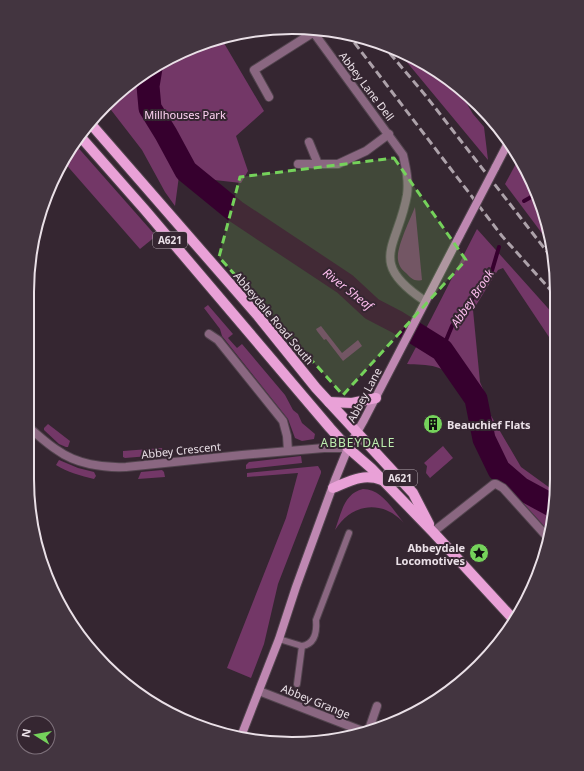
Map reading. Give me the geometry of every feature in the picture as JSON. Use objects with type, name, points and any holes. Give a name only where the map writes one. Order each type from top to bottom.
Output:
[{"type":"main road","name":"Abbeydale Road South","points":[[94,127],[258,316],[328,402],[414,493],[433,532]]},
{"type":"main road","name":"Abbeydale Road South","points":[[83,140],[296,390],[348,448],[384,481],[510,616]]},
{"type":"main road","name":"Abbey Lane","points":[[243,732],[279,639],[296,587],[348,448],[376,398],[506,147]]},
{"type":"main road","points":[[328,402],[352,403],[376,398]]},
{"type":"main road","points":[[333,488],[356,478],[377,478],[384,481]]},
{"type":"street","name":"Abbey Lane Dell","points":[[269,97],[254,70],[305,35]]},
{"type":"street","name":"Abbey Lane Dell","points":[[316,35],[403,155],[408,186],[405,203],[390,249],[391,266],[398,278],[408,289],[425,301]]},
{"type":"street","name":"Abbey Lane Dell","points":[[298,164],[338,164],[366,151],[389,134]]},
{"type":"street","points":[[309,142],[318,164]]},
{"type":"street","points":[[209,334],[218,340],[283,420],[288,436],[288,451]]},
{"type":"street","name":"Abbey Crescent","points":[[34,432],[65,455],[87,463],[126,467],[288,451],[348,448]]},
{"type":"street","points":[[433,532],[494,484],[496,484],[503,488],[544,533]]},
{"type":"street","name":"Abbey Grange","points":[[259,691],[356,729]]},
{"type":"street","points":[[371,724],[377,706]]},
{"type":"lane","points":[[279,639],[302,646],[310,643],[315,635],[317,629],[316,620],[349,532]]},
{"type":"lane","points":[[297,684],[302,646]]},
{"type":"highlighted area","points":[[394,158],[466,260],[343,395],[219,257],[240,177]]},
{"type":"green space","name":"Millhouses Park","points":[[224,43],[264,111],[236,136],[248,171],[241,183],[179,176],[175,206],[165,192],[142,150],[111,109],[135,87],[149,77],[193,54]]},
{"type":"green space","points":[[406,61],[435,77],[466,102],[473,114],[484,127],[488,160]]},
{"type":"green space","points":[[78,148],[156,236],[140,249],[67,166]]},
{"type":"green space","points":[[516,164],[530,193],[543,235],[505,184]]},
{"type":"green space","points":[[415,207],[422,280],[413,279],[403,271],[398,260],[401,241]]},
{"type":"green space","points":[[477,229],[550,310],[550,338],[503,268],[498,270],[473,310],[480,382],[485,394],[470,408],[457,384],[448,373],[433,366],[407,364]]},
{"type":"green space","points":[[208,305],[233,334],[228,338],[237,348],[242,344],[285,395],[293,410],[298,414],[302,423],[315,434],[314,439],[302,441],[295,438],[288,419],[222,336],[220,329],[204,308]]},
{"type":"green space","points":[[321,326],[342,353],[358,340],[362,346],[343,361],[326,339],[324,340],[317,331],[316,329]]},
{"type":"green space","points":[[487,409],[521,467],[549,488],[545,527],[487,463],[476,433],[476,416]]},
{"type":"green space","points":[[48,424],[70,441],[68,447],[59,444],[44,430]]},
{"type":"green space","points":[[443,446],[453,458],[430,478],[426,473],[427,466],[424,463]]},
{"type":"green space","points":[[162,448],[163,453],[161,455],[123,457],[123,451]]},
{"type":"green space","points":[[301,456],[302,463],[246,469],[246,465],[249,462]]},
{"type":"green space","points":[[59,460],[78,468],[94,472],[96,476],[94,479],[65,470],[56,465]]},
{"type":"green space","points":[[318,466],[321,473],[278,584],[264,644],[251,678],[227,668],[286,518],[298,473],[247,477],[247,473]]},
{"type":"green space","points":[[162,470],[165,477],[138,479],[141,472]]},
{"type":"green space","points":[[363,489],[376,492],[381,496],[404,523],[395,515],[386,510],[368,507],[350,514],[335,530],[341,511],[347,500],[351,495]]},
{"type":"waterway","name":"River Sheaf","points":[[150,77],[148,86],[150,108],[186,171],[235,211],[345,284],[372,309],[397,322],[442,350],[476,399],[484,439],[499,470],[520,488],[549,504]]},
{"type":"waterway","name":"Abbey Brook","points":[[524,201],[531,197]]},
{"type":"waterway","name":"Abbey Brook","points":[[442,350],[452,326],[491,274],[499,247]]},
{"type":"railway","points":[[354,42],[502,236],[550,289]]},
{"type":"railway","points":[[390,54],[426,96],[547,251]]},
{"type":"place","name":"Beauchief Flats","points":[[433,424]]},
{"type":"place","name":"Abbeydale Locomotives","points":[[479,553]]},
{"type":"district","name":"ABBEYDALE","points":[[358,442]]}]
